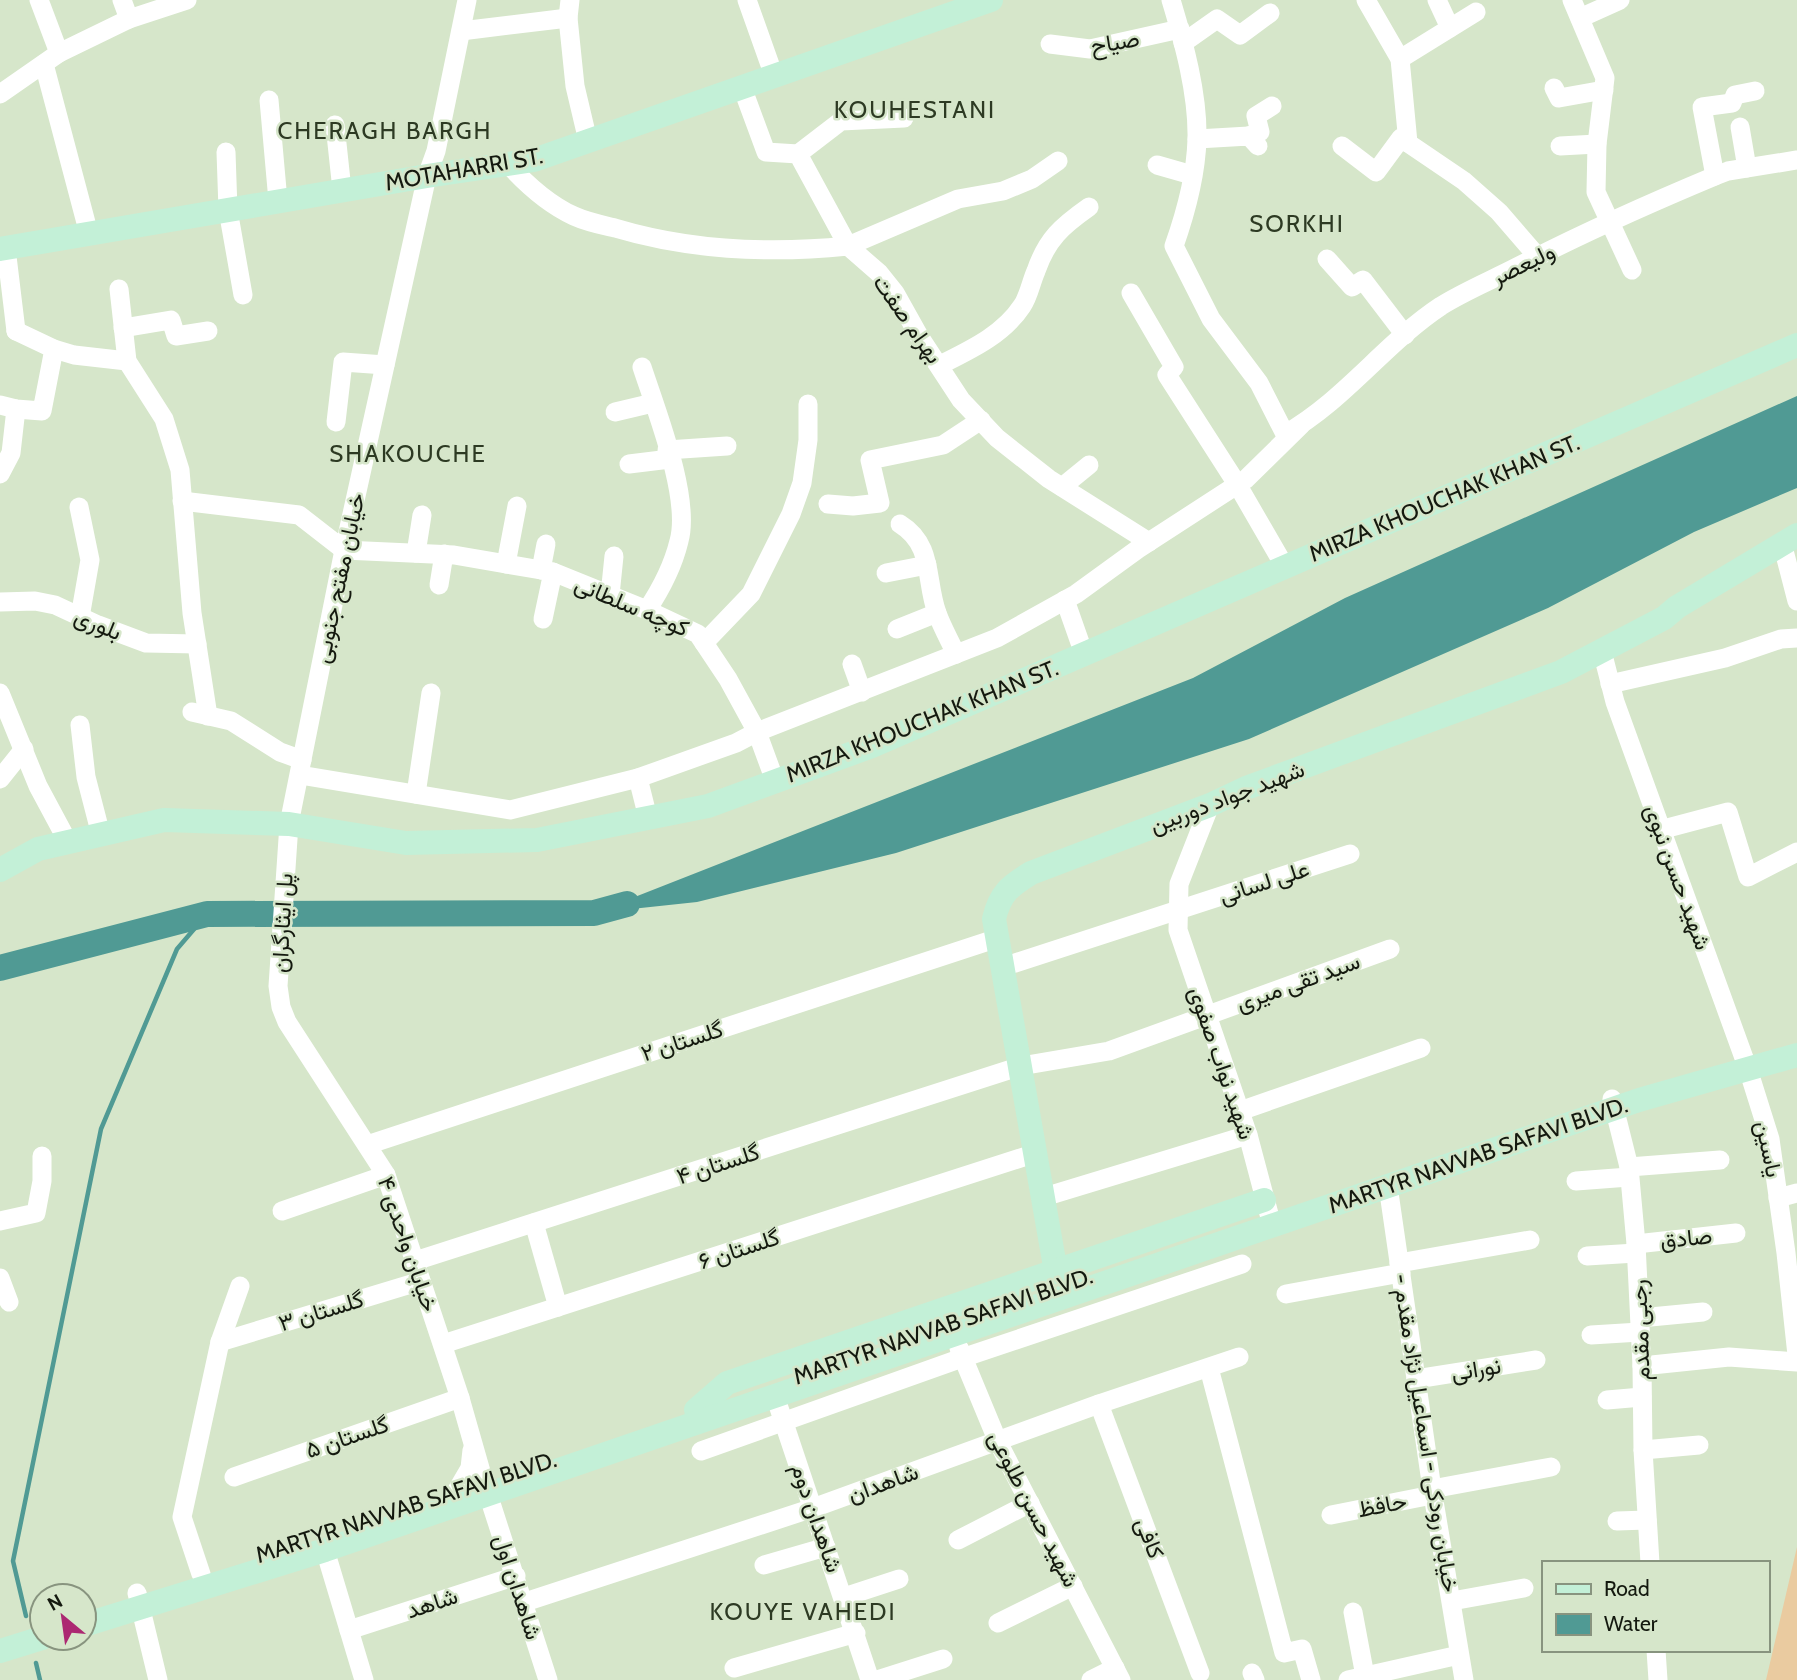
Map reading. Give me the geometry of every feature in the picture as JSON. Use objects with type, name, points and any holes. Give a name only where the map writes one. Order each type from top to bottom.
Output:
[{"type":"main road","name":"MOTAHARRI ST.","points":[[3,249],[534,160],[774,76],[943,8],[992,0]]},
{"type":"main road","name":"MIRZA KHOUCHAK KHAN ST.","points":[[0,870],[38,849],[164,820],[289,824],[406,843],[537,840],[708,806],[872,746],[1797,345]]},
{"type":"main road","name":"شهید جواد دوربین","points":[[1056,1272],[994,919],[998,904],[1009,887],[1031,873],[1210,805],[1245,788],[1562,672],[1664,618],[1677,607],[1790,539]]},
{"type":"main road","name":"MARTYR NAVVAB SAFAVI BLVD.","points":[[98,1607],[139,1600],[325,1550],[696,1410],[1268,1214],[1613,1104],[1639,1100],[1797,1055]]},
{"type":"main road","name":"MARTYR NAVVAB SAFAVI BLVD.","points":[[98,1619],[201,1574],[320,1538],[456,1492],[486,1488],[775,1396],[953,1335],[1268,1214],[1388,1186],[1613,1104]]},
{"type":"main road","points":[[696,1410],[727,1383],[1056,1272],[1268,1214]]},
{"type":"main road","points":[[0,1635],[28,1626]]},
{"type":"main road","points":[[0,1651],[28,1642]]},
{"type":"street","points":[[39,0],[89,234]]},
{"type":"street","points":[[122,0],[129,19]]},
{"type":"street","points":[[0,94],[51,58],[129,19],[187,0]]},
{"type":"street","name":"خیابان مفتح جنوبی","points":[[286,859],[289,824],[344,550],[427,176],[436,151],[467,0]]},
{"type":"street","points":[[747,0],[774,76]]},
{"type":"street","points":[[1171,0],[1192,86],[1197,139],[1187,208],[1174,246],[1211,319],[1293,430]]},
{"type":"street","points":[[1366,0],[1401,59],[1408,143]]},
{"type":"street","points":[[1437,0],[1450,28]]},
{"type":"street","points":[[1620,0],[1576,9],[1605,78],[1597,144],[1596,192],[1632,270]]},
{"type":"street","points":[[461,31],[569,9],[575,86],[588,141]]},
{"type":"street","points":[[1401,59],[1476,12]]},
{"type":"street","points":[[1181,36],[1217,19],[1240,35],[1270,13]]},
{"type":"street","name":"صیاح","points":[[1050,44],[1090,48],[1181,36]]},
{"type":"street","points":[[742,87],[766,152],[798,154],[841,121],[904,118]]},
{"type":"street","points":[[1554,88],[1559,98],[1604,90]]},
{"type":"street","points":[[1715,176],[1702,107],[1732,103],[1735,95],[1755,91]]},
{"type":"street","points":[[269,100],[278,201]]},
{"type":"street","points":[[1197,139],[1254,141],[1260,132],[1256,116],[1272,106]]},
{"type":"street","points":[[335,125],[342,191]]},
{"type":"street","points":[[1740,127],[1747,168]]},
{"type":"street","points":[[1342,146],[1376,172],[1401,138],[1464,181],[1499,212],[1537,257]]},
{"type":"street","points":[[1560,146],[1597,144]]},
{"type":"street","points":[[226,152],[228,210],[243,295]]},
{"type":"street","name":"بهرام صفت","points":[[798,154],[848,246],[878,273],[895,293],[919,336],[961,400],[1023,459],[1149,542]]},
{"type":"street","name":"ولیعصر","points":[[197,643],[200,714],[231,721],[301,767],[416,794],[510,810],[638,778],[736,743],[757,732],[997,638],[1065,600],[1246,479],[1293,430],[1441,306],[1537,257],[1715,176],[1797,160]]},
{"type":"street","points":[[508,164],[529,188],[575,216],[654,240],[753,252],[848,246],[958,200],[1003,191],[1032,179],[1058,161]]},
{"type":"street","points":[[1157,165],[1192,174]]},
{"type":"street","points":[[940,365],[997,333],[1015,315],[1024,303],[1037,267],[1053,236],[1089,207]]},
{"type":"street","points":[[3,249],[8,336],[74,355],[127,360]]},
{"type":"street","points":[[1327,259],[1352,287],[1363,280],[1405,335]]},
{"type":"street","points":[[119,289],[127,360],[164,419],[180,470],[197,643]]},
{"type":"street","points":[[1131,293],[1174,368],[1167,375],[1286,567]]},
{"type":"street","points":[[123,328],[171,320],[176,337],[208,331]]},
{"type":"street","points":[[0,474],[11,453],[8,407],[43,411],[54,349]]},
{"type":"street","points":[[336,422],[343,362],[385,365]]},
{"type":"street","points":[[642,367],[681,501],[680,539],[662,587],[647,610]]},
{"type":"street","points":[[615,412],[653,403]]},
{"type":"street","points":[[704,643],[751,594],[791,514],[802,483],[808,440],[808,404]]},
{"type":"street","points":[[828,504],[853,506],[880,503],[870,460],[943,445],[981,420]]},
{"type":"street","points":[[629,464],[668,454],[727,446]]},
{"type":"street","points":[[1062,487],[1089,465]]},
{"type":"street","points":[[182,501],[299,515],[344,550]]},
{"type":"street","points":[[506,564],[517,506]]},
{"type":"street","points":[[79,507],[90,560],[80,617]]},
{"type":"street","points":[[416,553],[422,515]]},
{"type":"street","points":[[900,524],[913,532],[924,551],[937,613],[956,654]]},
{"type":"street","points":[[1790,539],[1797,601]]},
{"type":"street","points":[[543,619],[546,544]]},
{"type":"street","name":"کوچه سلطانی","points":[[344,550],[444,554],[547,571],[647,610],[698,634],[757,732],[775,781]]},
{"type":"street","points":[[439,585],[444,554]]},
{"type":"street","points":[[610,595],[614,556]]},
{"type":"street","points":[[886,573],[927,565]]},
{"type":"street","points":[[1065,600],[1084,654]]},
{"type":"street","name":"بلوری","points":[[0,601],[35,601],[55,605],[146,643],[197,643]]},
{"type":"street","points":[[897,629],[937,613]]},
{"type":"street","points":[[1610,684],[1725,659],[1781,639],[1797,638]]},
{"type":"street","name":"شهید حسن نبوی","points":[[1602,651],[1610,684],[1660,830],[1748,1069]]},
{"type":"street","points":[[852,664],[862,692]]},
{"type":"street","points":[[0,693],[38,786],[68,842]]},
{"type":"street","points":[[416,794],[431,693]]},
{"type":"street","points":[[80,724],[86,777],[101,835]]},
{"type":"street","points":[[0,779],[24,749]]},
{"type":"street","points":[[638,778],[648,818]]},
{"type":"street","name":"شهید نواب صفوی","points":[[1210,805],[1179,884],[1178,930],[1248,1135],[1268,1214]]},
{"type":"street","points":[[1660,830],[1728,812],[1748,877],[1797,852]]},
{"type":"street","name":"علی لسانی","points":[[1003,967],[1350,854]]},
{"type":"street","name":"پل ایثارگران","points":[[278,986],[286,859]]},
{"type":"street","name":"گلستان ۲","points":[[367,1145],[998,938]]},
{"type":"street","name":"سید تقی میری","points":[[1021,1066],[1109,1051],[1390,949]]},
{"type":"street","name":"خیابان واحدی ۴","points":[[278,986],[287,1023],[386,1175],[443,1344],[486,1488]]},
{"type":"street","points":[[1240,1111],[1421,1048]]},
{"type":"street","name":"گلستان ۴","points":[[415,1261],[1021,1066]]},
{"type":"street","name":"یاسین","points":[[1748,1069],[1788,1196],[1797,1355]]},
{"type":"street","name":"رجبی مقدم","points":[[1613,1104],[1629,1172],[1636,1248],[1650,1561]]},
{"type":"street","points":[[1044,1197],[1248,1135]]},
{"type":"street","name":"گلستان ۶","points":[[443,1344],[1036,1153]]},
{"type":"street","points":[[0,1221],[36,1213],[42,1181],[42,1156]]},
{"type":"street","points":[[1576,1181],[1720,1160]]},
{"type":"street","points":[[282,1211],[386,1175]]},
{"type":"street","name":"- خیابان رودکی - اسماعیل نژاد مقدم","points":[[1388,1186],[1432,1492],[1464,1680]]},
{"type":"street","points":[[534,1223],[558,1307]]},
{"type":"street","name":"صادق","points":[[1587,1256],[1736,1233]]},
{"type":"street","points":[[1286,1294],[1530,1240]]},
{"type":"street","points":[[701,1451],[962,1358],[1242,1264]]},
{"type":"street","points":[[0,1278],[9,1302]]},
{"type":"street","name":"گلستان ۳","points":[[220,1342],[421,1281]]},
{"type":"street","points":[[201,1574],[182,1517],[220,1342],[240,1286]]},
{"type":"street","points":[[1591,1335],[1703,1312]]},
{"type":"street","name":"شهید حسن طلوعی","points":[[953,1335],[998,1442],[1118,1674]]},
{"type":"street","name":"شاهدان","points":[[525,1602],[813,1508],[1239,1357]]},
{"type":"street","points":[[1642,1366],[1729,1357],[1797,1362]]},
{"type":"street","name":"نورانی","points":[[1416,1379],[1536,1360]]},
{"type":"street","points":[[1209,1368],[1284,1653],[1302,1649],[1311,1680]]},
{"type":"street","name":"شاهدان دوم","points":[[775,1396],[870,1680]]},
{"type":"street","points":[[1607,1400],[1642,1397]]},
{"type":"street","name":"گلستان ۵","points":[[234,1476],[460,1398]]},
{"type":"street","name":"کافی","points":[[1099,1405],[1200,1672]]},
{"type":"street","points":[[456,1492],[470,1468],[472,1442]]},
{"type":"street","points":[[1643,1450],[1699,1446]]},
{"type":"street","name":"حافظ","points":[[1331,1515],[1551,1467]]},
{"type":"street","name":"شاهدان اول","points":[[486,1488],[548,1680]]},
{"type":"street","points":[[958,1540],[1030,1503]]},
{"type":"street","points":[[1617,1521],[1647,1520]]},
{"type":"street","points":[[764,1565],[826,1547]]},
{"type":"street","points":[[325,1550],[364,1680]]},
{"type":"street","name":"شاهد","points":[[349,1630],[516,1576]]},
{"type":"street","points":[[844,1597],[899,1580]]},
{"type":"street","points":[[999,1623],[1073,1586]]},
{"type":"street","points":[[1452,1601],[1524,1588]]},
{"type":"street","points":[[139,1600],[158,1680]]},
{"type":"street","points":[[1353,1612],[1356,1678],[1459,1655]]},
{"type":"street","points":[[734,1668],[856,1633]]},
{"type":"street","points":[[1656,1652],[1658,1680]]},
{"type":"street","points":[[877,1680],[943,1659]]},
{"type":"street","points":[[1091,1680],[1118,1674]]},
{"type":"shaded area","points":[[1797,1547],[1797,1680],[1766,1680]]},
{"type":"water","points":[[1797,396],[1797,488],[1694,532],[1548,608],[1249,739],[896,853],[697,902],[594,913],[1193,678],[1345,598]]},
{"type":"waterway","points":[[0,968],[207,914],[594,913],[627,904]]},
{"type":"waterway","points":[[26,1616],[13,1561],[101,1129],[177,949],[207,914]]},
{"type":"waterway","points":[[36,1663],[40,1680]]},
{"type":"district","name":"KOUHESTANI","points":[[915,110]]},
{"type":"district","name":"CHERAGH BARGH","points":[[385,131]]},
{"type":"district","name":"SORKHI","points":[[1297,224]]},
{"type":"district","name":"SHAKOUCHE","points":[[408,454]]},
{"type":"district","name":"KOUYE VAHEDI","points":[[803,1612]]}]
